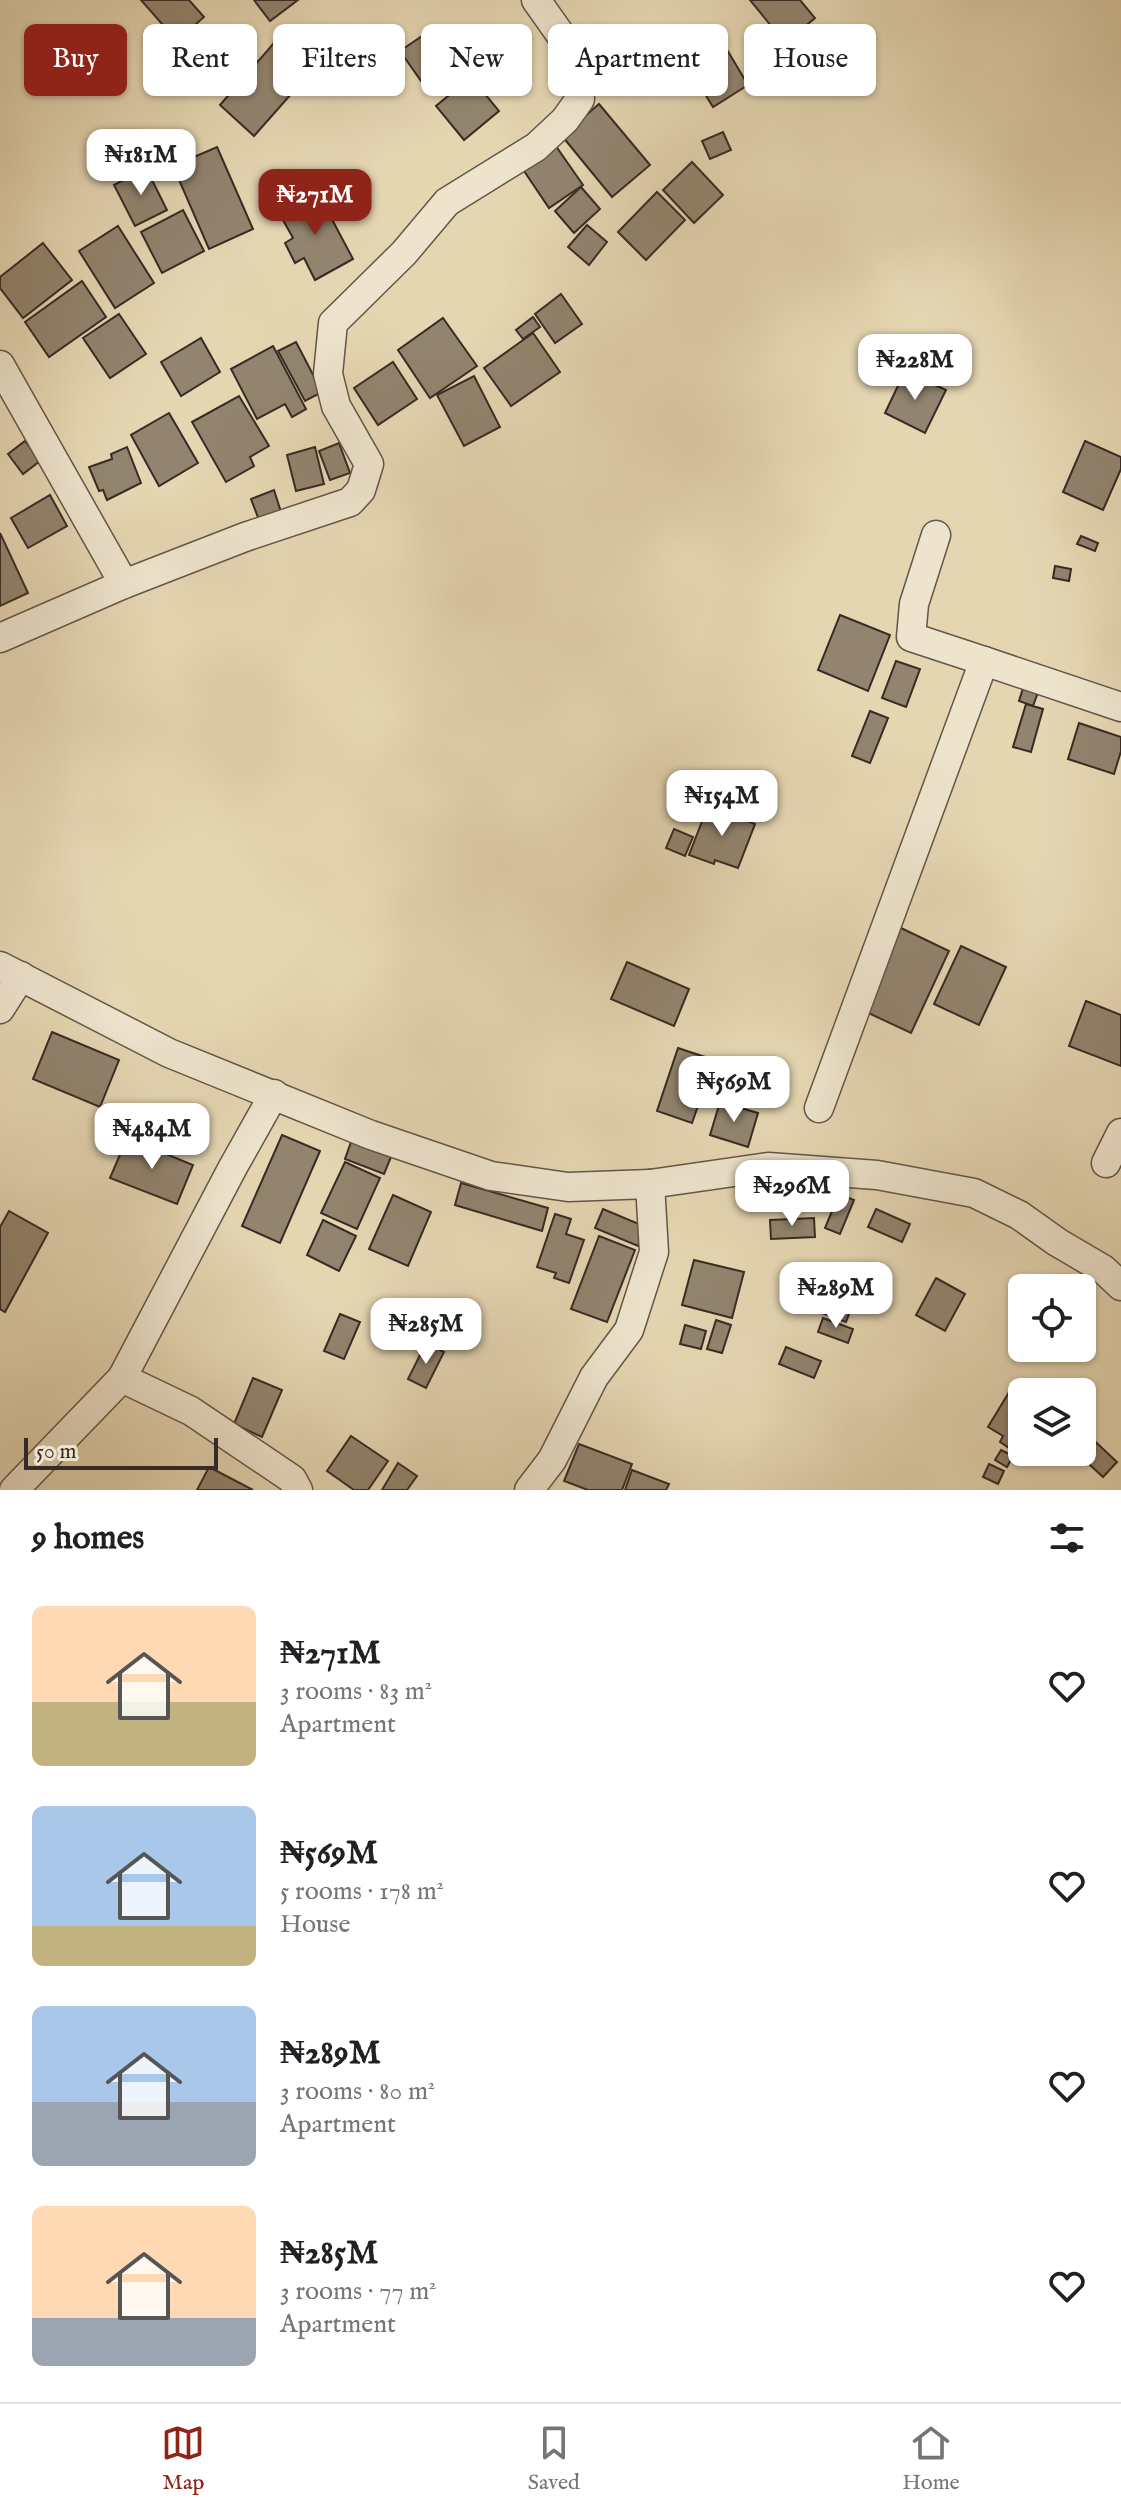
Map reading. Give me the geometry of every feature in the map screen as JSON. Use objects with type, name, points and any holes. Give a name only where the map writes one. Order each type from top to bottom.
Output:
[{"type":"street","points":[[0,638],[124,584],[245,537],[350,502],[361,490],[369,464],[336,406],[328,374],[333,323],[404,253],[447,202],[536,147],[565,120],[580,99],[577,58],[536,0]]},
{"type":"street","points":[[0,365],[124,584]]},
{"type":"street","points":[[936,535],[914,604],[911,637],[1121,707]]},
{"type":"street","points":[[819,1108],[984,661]]},
{"type":"street","points":[[0,1009],[11,971],[169,1053],[371,1135],[491,1176],[568,1187],[650,1184],[768,1167],[877,1175],[974,1193],[1019,1215],[1103,1269],[1121,1286]]},
{"type":"street","points":[[14,1490],[122,1378],[274,1094]]},
{"type":"street","points":[[1106,1163],[1121,1133]]},
{"type":"street","points":[[529,1490],[552,1460],[594,1377],[629,1330],[654,1252],[650,1184]]},
{"type":"street","points":[[122,1378],[191,1411],[292,1479],[298,1490]]},
{"type":"building","points":[[141,0],[189,0],[204,17],[196,24],[162,24]]},
{"type":"building","points":[[254,0],[298,0],[270,21]]},
{"type":"building","points":[[750,0],[800,0],[815,18],[808,24],[770,24]]},
{"type":"building","points":[[421,37],[421,81],[405,58],[405,48]]},
{"type":"building","points":[[273,44],[273,96],[289,96],[254,136],[220,105],[228,96],[257,96],[257,62]]},
{"type":"building","points":[[728,51],[744,78],[744,88],[713,107],[706,96],[728,96]]},
{"type":"building","points":[[448,96],[487,96],[499,111],[464,140],[436,106]]},
{"type":"building","points":[[599,104],[650,165],[612,197],[562,136]]},
{"type":"building","points":[[723,132],[731,150],[710,159],[702,141]]},
{"type":"building","points":[[551,139],[583,185],[549,208],[518,162]]},
{"type":"building","points":[[217,147],[253,229],[209,249],[173,166]]},
{"type":"building","points":[[692,162],[723,195],[694,223],[663,190]]},
{"type":"building","points":[[146,168],[167,210],[135,226],[114,185]]},
{"type":"building","points":[[581,187],[600,209],[574,233],[555,211]]},
{"type":"building","points":[[657,192],[685,220],[646,260],[618,232]]},
{"type":"building","points":[[318,193],[353,259],[315,280],[304,258],[295,263],[285,243],[293,238],[279,213]]},
{"type":"building","points":[[183,210],[204,251],[162,273],[141,232]]},
{"type":"building","points":[[587,225],[607,242],[589,265],[568,247]]},
{"type":"building","points":[[118,226],[154,283],[115,308],[79,251]]},
{"type":"building","points":[[43,243],[72,280],[23,318],[0,288],[0,277]]},
{"type":"building","points":[[82,281],[106,317],[49,357],[25,322]]},
{"type":"building","points":[[561,294],[582,324],[555,343],[535,314]]},
{"type":"building","points":[[119,314],[146,354],[110,378],[83,338]]},
{"type":"building","points":[[533,317],[540,327],[523,339],[516,330]]},
{"type":"building","points":[[443,318],[477,366],[430,398],[398,350]]},
{"type":"building","points":[[533,333],[560,372],[511,406],[484,368]]},
{"type":"building","points":[[201,338],[220,372],[181,396],[161,362]]},
{"type":"building","points":[[296,342],[322,392],[305,401],[278,351]]},
{"type":"building","points":[[273,346],[306,409],[292,417],[285,404],[257,419],[231,369]]},
{"type":"building","points":[[393,362],[417,399],[378,425],[354,388]]},
{"type":"building","points":[[905,371],[946,390],[925,433],[885,413]]},
{"type":"building","points":[[474,376],[500,427],[464,446],[437,395]]},
{"type":"building","points":[[239,396],[269,446],[250,457],[254,466],[226,482],[192,422]]},
{"type":"building","points":[[169,413],[198,463],[159,486],[131,435]]},
{"type":"building","points":[[25,441],[40,461],[23,474],[8,454]]},
{"type":"building","points":[[1085,441],[1121,457],[1121,469],[1103,510],[1063,492]]},
{"type":"building","points":[[339,443],[350,473],[330,480],[319,451]]},
{"type":"building","points":[[127,447],[141,483],[107,500],[103,490],[99,491],[89,467],[112,459],[111,454]]},
{"type":"building","points":[[315,447],[324,484],[296,491],[287,455]]},
{"type":"building","points":[[274,490],[281,512],[259,520],[251,499]]},
{"type":"building","points":[[50,495],[67,526],[28,548],[11,518]]},
{"type":"building","points":[[0,533],[28,593],[0,606]]},
{"type":"building","points":[[1081,536],[1098,543],[1095,551],[1077,544]]},
{"type":"building","points":[[1055,566],[1071,569],[1069,581],[1053,578]]},
{"type":"building","points":[[840,615],[890,635],[868,691],[818,670]]},
{"type":"building","points":[[896,661],[920,669],[906,707],[882,698]]},
{"type":"building","points":[[1026,679],[1041,684],[1033,706],[1019,701]]},
{"type":"building","points":[[1026,704],[1043,709],[1031,752],[1013,747]]},
{"type":"building","points":[[870,711],[888,718],[870,763],[852,756]]},
{"type":"building","points":[[1079,723],[1121,737],[1121,751],[1114,774],[1068,759]]},
{"type":"building","points":[[708,806],[755,824],[738,868],[689,855]]},
{"type":"building","points":[[674,829],[693,837],[685,856],[666,848]]},
{"type":"building","points":[[901,928],[949,951],[911,1033],[862,1010]]},
{"type":"building","points":[[961,946],[1006,967],[979,1025],[934,1004]]},
{"type":"building","points":[[627,962],[689,989],[674,1026],[611,999]]},
{"type":"building","points":[[1086,1001],[1121,1015],[1121,1066],[1069,1046]]},
{"type":"building","points":[[52,1032],[119,1060],[100,1107],[33,1079]]},
{"type":"building","points":[[678,1048],[714,1060],[692,1123],[657,1111]]},
{"type":"building","points":[[720,1102],[758,1113],[748,1147],[710,1135]]},
{"type":"building","points":[[282,1135],[320,1151],[280,1243],[242,1226]]},
{"type":"building","points":[[127,1138],[193,1165],[177,1204],[110,1178]]},
{"type":"building","points":[[351,1142],[391,1157],[384,1174],[345,1159]]},
{"type":"building","points":[[345,1162],[380,1178],[357,1229],[321,1213]]},
{"type":"building","points":[[461,1183],[548,1208],[542,1231],[455,1205]]},
{"type":"building","points":[[839,1194],[854,1200],[840,1234],[825,1228]]},
{"type":"building","points":[[393,1195],[431,1212],[408,1266],[369,1249]]},
{"type":"building","points":[[603,1209],[646,1227],[638,1246],[595,1228]]},
{"type":"building","points":[[876,1209],[910,1224],[902,1242],[868,1227]]},
{"type":"building","points":[[9,1211],[48,1233],[5,1312],[0,1309],[0,1227]]},
{"type":"building","points":[[555,1214],[571,1219],[566,1234],[584,1240],[569,1283],[554,1278],[556,1273],[537,1267]]},
{"type":"building","points":[[814,1218],[815,1237],[771,1239],[770,1220]]},
{"type":"building","points":[[323,1220],[356,1236],[339,1271],[307,1255]]},
{"type":"building","points":[[599,1236],[635,1250],[607,1322],[571,1309]]},
{"type":"building","points":[[694,1260],[744,1272],[732,1318],[682,1305]]},
{"type":"building","points":[[936,1278],[965,1294],[945,1331],[916,1315]]},
{"type":"building","points":[[825,1297],[852,1306],[846,1322],[819,1312]]},
{"type":"building","points":[[340,1314],[360,1322],[344,1359],[324,1351]]},
{"type":"building","points":[[823,1318],[853,1329],[848,1343],[818,1332]]},
{"type":"building","points":[[716,1320],[731,1325],[722,1353],[707,1349]]},
{"type":"building","points":[[685,1325],[706,1331],[701,1349],[680,1344]]},
{"type":"building","points":[[426,1343],[444,1352],[426,1388],[408,1379]]},
{"type":"building","points":[[786,1347],[821,1361],[814,1378],[779,1364]]},
{"type":"building","points":[[253,1378],[282,1390],[262,1437],[234,1424]]},
{"type":"building","points":[[1008,1394],[1008,1447],[1000,1442],[1003,1436],[988,1427]]},
{"type":"building","points":[[351,1436],[388,1461],[368,1490],[354,1490],[327,1471]]},
{"type":"building","points":[[1096,1442],[1117,1462],[1103,1477],[1091,1466],[1096,1466]]},
{"type":"building","points":[[579,1444],[632,1464],[622,1490],[588,1490],[564,1481]]},
{"type":"building","points":[[1001,1450],[1008,1454],[1007,1467],[995,1460]]},
{"type":"building","points":[[398,1463],[417,1476],[407,1490],[382,1490]]},
{"type":"building","points":[[989,1464],[1004,1471],[998,1484],[983,1477]]},
{"type":"building","points":[[209,1467],[253,1490],[197,1490]]},
{"type":"building","points":[[632,1470],[669,1484],[666,1490],[625,1490]]}]
